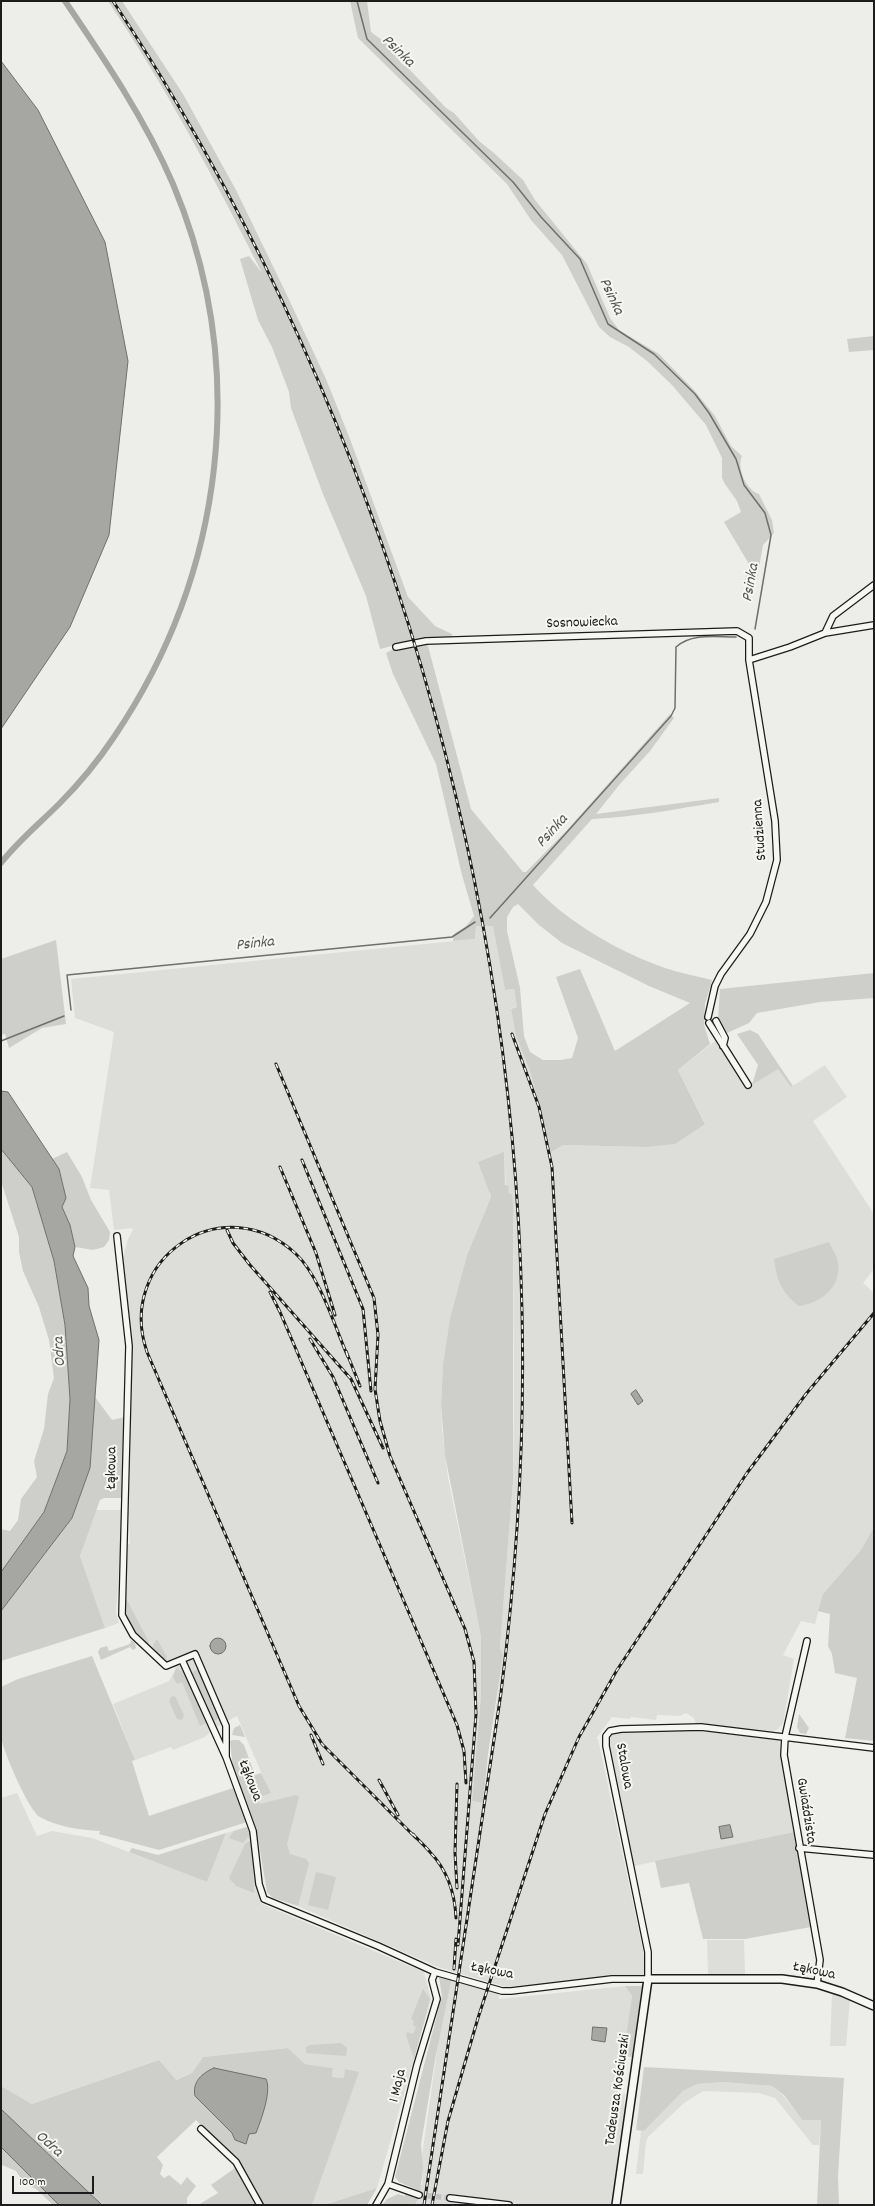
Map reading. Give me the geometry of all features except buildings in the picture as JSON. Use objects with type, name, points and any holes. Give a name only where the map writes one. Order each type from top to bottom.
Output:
[{"type":"main road","name":"Łąkowa","points":[[648,1979],[782,1979],[817,1984],[842,1992],[874,2006]]},
{"type":"main road","name":"Tadeusza Kościuszki","points":[[616,2205],[648,1979]]},
{"type":"street","points":[[825,633],[833,616],[874,585]]},
{"type":"street","points":[[749,660],[790,647],[825,633],[874,625]]},
{"type":"street","name":"Sosnowiecka","points":[[396,647],[414,643],[737,631],[749,638]]},
{"type":"street","name":"Studzienna","points":[[748,1085],[723,1046],[725,1038],[712,1019],[711,1005],[715,986],[721,974],[750,934],[766,902],[777,860],[775,821],[749,660],[749,638]]},
{"type":"street","name":"Łąkowa","points":[[117,1236],[129,1346],[122,1615],[133,1635],[166,1666],[195,1654],[226,1726],[226,1757]]},
{"type":"street","name":"Gwiaździsta","points":[[807,1642],[785,1737],[784,1755],[799,1848],[820,1960],[817,1984]]},
{"type":"street","name":"Łąkowa","points":[[182,1660],[215,1736],[226,1757],[253,1831],[260,1889],[264,1899],[372,1943],[435,1972],[502,1991],[612,1979],[648,1979]]},
{"type":"street","points":[[215,1736],[226,1726]]},
{"type":"street","name":"Stalowa","points":[[648,1979],[650,1960],[610,1767],[605,1741],[606,1735],[612,1730],[621,1729],[701,1727],[785,1737]]},
{"type":"street","points":[[215,1736],[226,1737]]},
{"type":"street","points":[[785,1737],[874,1748]]},
{"type":"street","points":[[799,1848],[874,1855]]},
{"type":"street","name":"1 Maja","points":[[376,2205],[388,2184],[417,2065],[437,2000],[432,1980],[435,1972]]},
{"type":"street","points":[[200,2129],[236,2162],[260,2205]]},
{"type":"street","points":[[388,2184],[419,2195]]},
{"type":"street","points":[[450,2198],[509,2205]]},
{"type":"shaded area","points":[[108,1],[122,1],[183,94],[236,190],[326,379],[350,439],[408,597],[435,626],[452,634],[452,637],[411,641],[380,649],[366,596],[323,494],[291,408],[289,392],[272,347],[258,320],[240,259],[249,256],[262,273],[170,100]]},
{"type":"shaded area","points":[[350,1],[367,1],[371,32],[390,46],[401,63],[410,70],[446,108],[454,113],[479,141],[523,180],[535,200],[587,264],[610,318],[619,330],[659,354],[694,390],[715,416],[731,446],[742,456],[740,467],[747,484],[759,494],[772,520],[774,533],[763,545],[757,579],[745,580],[749,564],[724,522],[741,512],[737,501],[722,478],[722,458],[706,425],[672,385],[647,361],[629,347],[610,337],[599,327],[562,255],[531,220],[507,184],[358,38]]},
{"type":"shaded area","points":[[1,61],[38,110],[105,242],[128,361],[109,535],[70,627],[1,729]]},
{"type":"shaded area","points":[[874,336],[874,350],[849,352],[847,339]]},
{"type":"shaded area","points":[[427,642],[471,809],[523,872],[526,872],[567,830],[670,714],[674,718],[650,751],[620,784],[596,814],[719,798],[719,802],[640,815],[592,819],[533,885],[561,911],[577,923],[611,944],[665,968],[712,980],[705,1004],[704,1025],[710,1044],[678,1070],[705,1124],[675,1144],[645,1147],[563,1145],[551,1152],[530,1071],[516,1036],[511,1009],[517,1007],[514,989],[505,990],[493,926],[476,926],[475,939],[453,941],[454,934],[466,926],[474,916],[462,875],[436,764],[393,674],[386,653],[396,648]],"holes":[[[518,904],[539,925],[562,943],[649,986],[690,1003],[615,1051],[580,969],[556,977],[578,1038],[572,1058],[561,1060],[543,1060],[530,1052],[524,1036],[520,988],[507,931],[507,917],[513,907]]]},
{"type":"shaded area","points":[[493,925],[505,990],[514,989],[517,1007],[511,1008],[516,1036],[530,1071],[546,1131],[563,1145],[645,1147],[705,1123],[678,1070],[715,1041],[747,1088],[779,1068],[791,1087],[825,1065],[847,1097],[813,1121],[874,1214],[874,1269],[863,1283],[874,1293],[874,1527],[861,1550],[823,1594],[815,1624],[801,1621],[783,1655],[794,1659],[783,1723],[774,1731],[696,1724],[694,1718],[686,1713],[680,1716],[657,1715],[656,1720],[631,1717],[630,1719],[612,1717],[596,1739],[598,1739],[645,1960],[646,1975],[506,1987],[438,1967],[298,1906],[263,1824],[258,1801],[259,1797],[270,1793],[237,1716],[214,1728],[205,1737],[173,1750],[171,1747],[135,1760],[113,1704],[169,1681],[176,1668],[160,1659],[142,1642],[123,1603],[128,1544],[130,1544],[129,1515],[132,1366],[131,1332],[123,1258],[128,1239],[133,1230],[132,1228],[114,1230],[109,1190],[90,1188],[114,1032],[75,1018],[71,979],[475,939],[476,926]],"holes":[[[504,1152],[506,1186],[513,1211],[513,1481],[500,1648],[503,1655],[483,1803],[472,1801],[481,1695],[481,1637],[448,1478],[442,1429],[441,1404],[443,1364],[450,1318],[467,1255],[491,1197],[489,1194]]]},
{"type":"shaded area","points":[[56,940],[66,1024],[42,1028],[9,1048],[5,1034],[1,1035],[1,959]]},
{"type":"shaded area","points":[[874,973],[874,998],[820,1002],[757,1013],[749,1023],[727,1033],[718,1020],[720,989]]},
{"type":"shaded area","points":[[750,1030],[758,1034],[793,1086],[791,1087],[778,1069],[752,1085],[758,1065],[737,1034]]},
{"type":"shaded area","points":[[1,1091],[8,1092],[59,1169],[66,1198],[62,1207],[70,1225],[75,1247],[73,1256],[88,1288],[89,1306],[99,1340],[90,1468],[72,1518],[1,1611],[1,1572],[44,1512],[67,1451],[70,1399],[65,1325],[54,1261],[32,1187],[1,1149]]},
{"type":"shaded area","points":[[1,1149],[32,1187],[54,1261],[65,1325],[70,1399],[67,1451],[44,1512],[1,1572],[1,1529],[10,1531],[18,1520],[21,1499],[37,1477],[34,1461],[44,1429],[48,1394],[54,1378],[49,1340],[39,1307],[23,1271],[19,1252],[19,1237],[1,1181]]},
{"type":"shaded area","points":[[67,1152],[82,1177],[91,1200],[110,1232],[109,1240],[104,1247],[93,1250],[75,1247],[70,1225],[62,1207],[64,1201],[63,1183],[52,1159]]},
{"type":"shaded area","points":[[504,1152],[505,1185],[509,1186],[508,1192],[512,1195],[513,1203],[513,1481],[500,1648],[503,1655],[488,1754],[483,1803],[472,1801],[481,1695],[481,1637],[445,1455],[441,1404],[443,1364],[450,1318],[467,1255],[491,1197],[478,1162]]},
{"type":"shaded area","points":[[829,1242],[836,1254],[838,1262],[837,1279],[828,1292],[822,1297],[799,1306],[784,1291],[778,1279],[774,1259]]},
{"type":"shaded area","points":[[636,1390],[643,1401],[638,1405],[631,1394]]},
{"type":"shaded area","points":[[95,1397],[112,1420],[125,1417],[122,1498],[104,1498],[100,1500],[80,1556],[105,1628],[1,1661],[1,1611],[72,1518],[90,1468]]},
{"type":"shaded area","points":[[95,1510],[123,1510],[116,1613],[119,1623],[105,1628],[80,1556]]},
{"type":"shaded area","points":[[874,1527],[874,1741],[845,1738],[857,1678],[835,1673],[832,1654],[828,1646],[830,1614],[818,1611],[823,1594],[861,1550]]},
{"type":"shaded area","points":[[127,1600],[149,1642],[147,1646],[134,1631],[128,1621],[123,1603]]},
{"type":"shaded area","points":[[218,1638],[224,1640],[226,1646],[224,1652],[218,1654],[212,1652],[210,1646],[212,1640]]},
{"type":"shaded area","points":[[157,1639],[167,1657],[166,1659],[160,1659],[155,1653],[153,1645]]},
{"type":"shaded area","points":[[131,1640],[135,1643],[136,1648],[133,1650],[130,1647],[101,1660],[98,1652],[100,1648],[107,1646],[109,1651],[130,1644]]},
{"type":"shaded area","points":[[92,1656],[135,1760],[132,1761],[149,1816],[233,1788],[247,1822],[159,1850],[99,1834],[100,1831],[62,1826],[40,1817],[35,1812],[29,1804],[17,1779],[6,1753],[1,1736],[1,1687],[18,1679]]},
{"type":"shaded area","points":[[176,1668],[185,1673],[206,1723],[200,1726],[182,1682],[177,1684],[173,1677]]},
{"type":"shaded area","points":[[199,1669],[220,1718],[211,1722],[190,1673]]},
{"type":"shaded area","points":[[175,1696],[184,1715],[182,1720],[177,1719],[169,1701],[171,1697]]},
{"type":"shaded area","points":[[799,1714],[809,1728],[806,1734],[800,1733],[797,1727]]},
{"type":"shaded area","points":[[240,1725],[245,1737],[232,1735],[234,1728]]},
{"type":"shaded area","points":[[687,1730],[779,1739],[794,1832],[634,1866],[606,1742],[608,1735],[620,1732]]},
{"type":"shaded area","points":[[239,1740],[244,1745],[255,1775],[261,1773],[271,1793],[259,1797],[259,1804],[296,1795],[299,1797],[287,1844],[290,1854],[306,1859],[309,1863],[298,1906],[273,1898],[267,1892],[256,1827],[233,1768],[230,1741]]},
{"type":"shaded area","points":[[17,1793],[37,1836],[52,1831],[92,1838],[207,1882],[226,1833],[247,1827],[251,1830],[256,1863],[256,1886],[262,1904],[424,1972],[431,1999],[377,2188],[324,2205],[312,2205],[358,2073],[346,2069],[344,2078],[332,2077],[333,2068],[305,2064],[288,2048],[203,2057],[192,2073],[175,2080],[159,2060],[32,2104],[1,2086],[1,1798]]},
{"type":"shaded area","points":[[730,1825],[733,1837],[721,1839],[719,1827]]},
{"type":"shaded area","points":[[247,1827],[252,1832],[243,1843],[229,1838],[234,1831]]},
{"type":"shaded area","points":[[794,1832],[811,1927],[745,1939],[703,1939],[689,1883],[661,1888],[655,1861]]},
{"type":"shaded area","points":[[226,1833],[207,1882],[129,1852],[132,1848],[158,1855]]},
{"type":"shaded area","points":[[252,1841],[254,1893],[236,1886],[229,1878],[245,1844]]},
{"type":"shaded area","points":[[316,1872],[336,1877],[328,1910],[308,1905]]},
{"type":"shaded area","points":[[707,1940],[744,1940],[745,1974],[708,1974]]},
{"type":"shaded area","points":[[439,1977],[451,1981],[435,2060],[421,2144],[423,2169],[420,2191],[399,2182],[395,2177],[442,1996]]},
{"type":"shaded area","points":[[450,1981],[498,1993],[499,1999],[625,1986],[632,1996],[618,2093],[625,2094],[624,2104],[628,2105],[613,2205],[527,2205],[451,2195],[450,2201],[485,2205],[415,2205],[419,2197],[420,2185],[422,2185],[423,2169],[421,2162],[439,2038]]},
{"type":"shaded area","points":[[625,1986],[642,1986],[632,2057],[623,2056],[632,1996]]},
{"type":"shaded area","points":[[423,1989],[430,1999],[414,2059],[406,2035],[407,2032],[413,2034],[416,2027],[413,2025],[414,2020],[411,2019]]},
{"type":"shaded area","points":[[834,1993],[850,1999],[846,2046],[830,2046],[832,1995]]},
{"type":"shaded area","points":[[593,2027],[607,2028],[605,2042],[592,2040]]},
{"type":"shaded area","points":[[341,2043],[347,2048],[346,2056],[306,2053],[306,2047],[310,2045]]},
{"type":"shaded area","points":[[288,2048],[305,2064],[333,2068],[332,2077],[344,2078],[345,2069],[359,2072],[312,2205],[198,2205],[218,2193],[211,2185],[238,2166],[196,2120],[157,2157],[163,2165],[160,2174],[164,2178],[169,2175],[181,2185],[187,2177],[196,2186],[187,2198],[187,2205],[102,2205],[1,2109],[1,2086],[32,2104],[159,2060],[176,2080],[192,2073],[203,2057]]},
{"type":"shaded area","points":[[644,2067],[844,2078],[838,2176],[839,2205],[817,2205],[821,2120],[802,2120],[784,2095],[772,2086],[723,2082],[697,2084],[683,2091],[644,2131],[636,2130]]},
{"type":"shaded area","points":[[214,2068],[266,2079],[268,2091],[263,2113],[256,2133],[249,2134],[246,2144],[235,2140],[232,2133],[195,2096],[195,2086],[199,2079],[202,2075]]},
{"type":"shaded area","points":[[723,2082],[772,2086],[783,2095],[802,2120],[821,2120],[819,2145],[813,2145],[775,2098],[759,2093],[703,2091],[684,2103],[648,2137],[646,2142],[643,2174],[636,2174],[641,2131],[644,2131],[683,2091],[697,2084]]},
{"type":"shaded area","points":[[1,2109],[102,2205],[59,2205],[1,2147]]},
{"type":"shaded area","points":[[1,2147],[60,2205],[53,2205],[36,2189],[23,2182],[16,2171],[2,2165]]},
{"type":"shaded area","points":[[377,2188],[367,2205],[324,2205]]},
{"type":"shaded area","points":[[405,2193],[419,2197],[415,2205],[382,2205],[387,2199],[398,2194],[405,2196]]},
{"type":"waterway","points":[[1,863],[66,796],[95,763],[114,737],[152,674],[181,607],[202,538],[214,468],[217,397],[212,325],[197,254],[173,184],[150,136],[124,90],[65,1]]},
{"type":"waterway","name":"Psinka","points":[[357,1],[367,39],[513,182],[541,217],[580,259],[608,324],[654,354],[695,394],[709,413],[736,459],[744,485],[765,513],[771,535],[755,629]]},
{"type":"waterway","name":"Psinka","points":[[490,918],[671,716],[675,708],[676,647],[696,638],[712,636],[736,637]]},
{"type":"waterway","name":"Psinka","points":[[71,1010],[67,975],[452,937],[475,922]]},
{"type":"waterway","name":"Psinka","points":[[1,1041],[64,1016]]},
{"type":"tunnel","points":[[419,2195],[450,2198]]},
{"type":"railway","points":[[113,1],[203,149],[283,303],[352,463],[409,627],[455,795],[490,965],[512,1138],[522,1311],[523,1359],[519,1502],[507,1645],[501,1693],[424,2205]]},
{"type":"railway","points":[[512,1034],[539,1107],[552,1167],[572,1523]]},
{"type":"railway","points":[[276,1064],[374,1298],[378,1335],[375,1389],[380,1421],[390,1456],[465,1629],[474,1662],[476,1714],[458,1945]]},
{"type":"railway","points":[[302,1160],[363,1309],[371,1391]]},
{"type":"railway","points":[[280,1167],[316,1253],[335,1315]]},
{"type":"railway","points":[[348,1357],[326,1302],[312,1275],[296,1254],[267,1235],[237,1228],[208,1231],[182,1243],[161,1262],[147,1288],[141,1318],[147,1352],[299,1706],[322,1744],[416,1838]]},
{"type":"railway","points":[[227,1230],[233,1243],[250,1265],[351,1379],[383,1448]]},
{"type":"railway","points":[[270,1292],[280,1312],[457,1725],[464,1751],[466,1783]]},
{"type":"railway","points":[[432,2205],[448,2121],[478,2018],[545,1814],[579,1737],[617,1670],[747,1473],[806,1394],[874,1313]]},
{"type":"railway","points":[[310,1339],[333,1377],[378,1483]]},
{"type":"railway","points":[[346,1351],[360,1386]]},
{"type":"railway","points":[[311,1735],[323,1764]]},
{"type":"railway","points":[[379,1780],[398,1815]]},
{"type":"railway","points":[[457,1784],[455,1853],[457,1888]]},
{"type":"railway","points":[[413,1834],[428,1849],[445,1874],[452,1891],[456,1918]]},
{"type":"railway","points":[[454,1969],[456,1939]]},
{"type":"water label","name":"Odra","points":[[61,1352]]},
{"type":"water label","name":"Odra","points":[[48,2145]]}]
